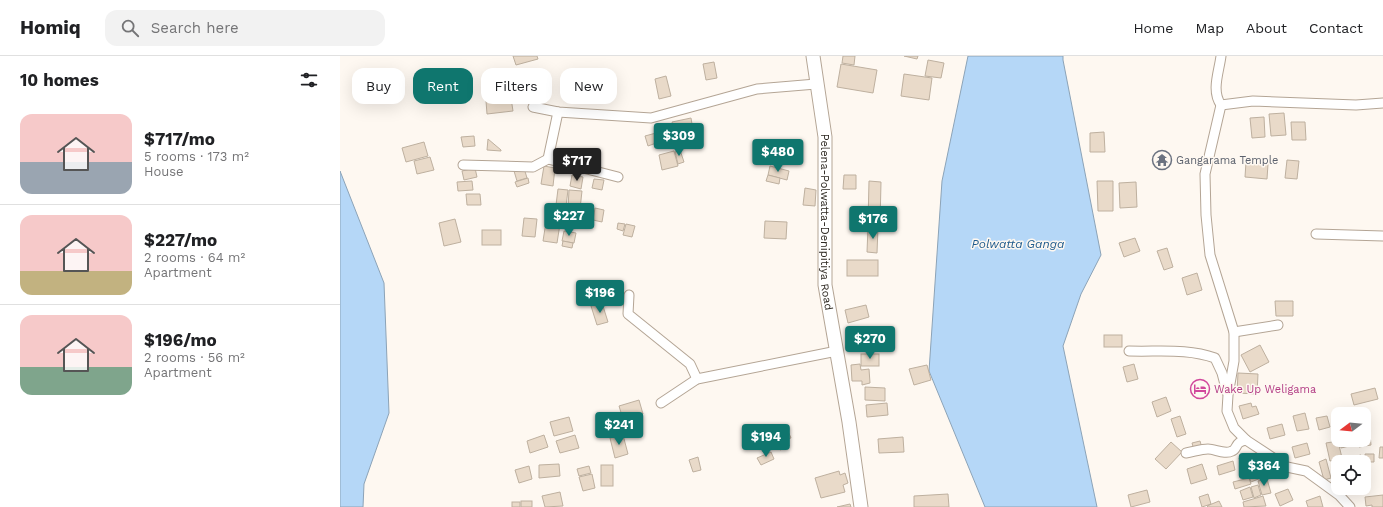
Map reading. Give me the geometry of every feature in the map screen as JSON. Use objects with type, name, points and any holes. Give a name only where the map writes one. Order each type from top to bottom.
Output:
[{"type":"main road","name":"Pelena-Polwatta-Denipitiya Road","points":[[812,56],[825,137],[825,285],[849,422],[861,507]]},
{"type":"street","points":[[1221,56],[1215,92],[1221,106],[1205,174],[1206,215],[1210,255],[1234,332],[1234,361],[1227,411],[1234,428],[1246,440],[1287,467],[1306,471],[1339,495],[1350,507]]},
{"type":"street","points":[[534,107],[558,112],[651,118],[757,89],[816,84]]},
{"type":"street","points":[[1221,106],[1253,101],[1356,105],[1383,103]]},
{"type":"street","points":[[548,160],[558,112]]},
{"type":"street","points":[[463,165],[533,167],[548,160],[618,177]]},
{"type":"street","points":[[1316,234],[1383,236]]},
{"type":"street","points":[[629,296],[628,314],[690,364],[697,379]]},
{"type":"street","points":[[1234,332],[1278,325]]},
{"type":"street","points":[[1129,350],[1152,352],[1175,350],[1207,355],[1215,358],[1222,372],[1228,396]]},
{"type":"street","points":[[661,402],[697,379],[837,351]]},
{"type":"street","points":[[1186,453],[1208,449],[1232,452],[1237,444],[1246,440]]},
{"type":"water","name":"Polwatta Ganga","points":[[968,56],[1063,56],[1101,255],[1081,294],[1063,346],[1097,507],[985,507],[929,371],[942,181]]},
{"type":"water","points":[[340,171],[384,283],[389,413],[364,484],[363,507],[340,507]]},
{"type":"building","points":[[513,56],[537,56],[538,59],[516,65]]},
{"type":"building","points":[[843,56],[855,56],[854,65],[842,63]]},
{"type":"building","points":[[904,56],[918,56],[917,59]]},
{"type":"building","points":[[928,60],[944,63],[941,78],[925,76]]},
{"type":"building","points":[[714,62],[717,78],[706,80],[703,64]]},
{"type":"building","points":[[841,64],[877,70],[873,93],[837,87]]},
{"type":"building","points":[[904,74],[932,78],[929,100],[901,96]]},
{"type":"building","points":[[666,76],[671,96],[659,99],[655,79]]},
{"type":"building","points":[[486,104],[512,104],[513,111],[487,114]]},
{"type":"building","points":[[1284,113],[1286,135],[1271,136],[1269,114]]},
{"type":"building","points":[[1264,117],[1265,137],[1252,138],[1250,118]]},
{"type":"building","points":[[691,118],[693,130],[675,134],[672,122]]},
{"type":"building","points":[[1291,122],[1305,122],[1306,140],[1292,140]]},
{"type":"building","points":[[1104,132],[1105,152],[1090,152],[1090,133]]},
{"type":"building","points":[[656,133],[659,142],[648,146],[645,136]]},
{"type":"building","points":[[474,136],[475,146],[463,147],[461,137]]},
{"type":"building","points":[[488,139],[501,150],[501,151],[487,150]]},
{"type":"building","points":[[424,142],[428,156],[406,162],[402,148]]},
{"type":"building","points":[[680,150],[684,162],[678,164],[675,152]]},
{"type":"building","points":[[674,151],[678,166],[662,170],[659,155]]},
{"type":"building","points":[[430,157],[434,170],[417,174],[414,161]]},
{"type":"building","points":[[1287,160],[1299,161],[1297,179],[1285,178]]},
{"type":"building","points":[[1246,162],[1268,164],[1267,179],[1245,177]]},
{"type":"building","points":[[544,166],[555,168],[553,186],[541,184]]},
{"type":"building","points":[[770,166],[789,171],[787,180],[768,175]]},
{"type":"building","points":[[475,168],[477,177],[464,180],[462,171]]},
{"type":"building","points":[[524,168],[527,178],[517,181],[514,171]]},
{"type":"building","points":[[572,175],[583,177],[581,189],[570,186]]},
{"type":"building","points":[[768,175],[780,178],[779,184],[766,181]]},
{"type":"building","points":[[844,175],[856,175],[856,189],[843,189]]},
{"type":"building","points":[[528,178],[529,183],[517,187],[515,182]]},
{"type":"building","points":[[594,179],[604,180],[602,190],[592,188]]},
{"type":"building","points":[[472,181],[473,190],[458,191],[457,182]]},
{"type":"building","points":[[869,181],[881,182],[880,224],[868,223]]},
{"type":"building","points":[[1097,181],[1113,181],[1113,211],[1098,211]]},
{"type":"building","points":[[1136,182],[1137,207],[1120,208],[1119,183]]},
{"type":"building","points":[[805,188],[816,190],[815,206],[803,205]]},
{"type":"building","points":[[558,189],[568,190],[566,206],[556,205]]},
{"type":"building","points":[[569,190],[582,191],[580,209],[568,208]]},
{"type":"building","points":[[466,194],[480,194],[481,205],[467,205]]},
{"type":"building","points":[[595,208],[604,210],[602,222],[593,220]]},
{"type":"building","points":[[524,218],[537,219],[535,237],[522,236]]},
{"type":"building","points":[[455,219],[461,242],[444,246],[439,223]]},
{"type":"building","points":[[765,221],[787,222],[786,239],[764,238]]},
{"type":"building","points":[[546,222],[560,224],[557,243],[543,241]]},
{"type":"building","points":[[618,223],[625,224],[623,231],[617,229]]},
{"type":"building","points":[[626,224],[635,226],[632,237],[623,235]]},
{"type":"building","points":[[868,227],[878,227],[877,253],[867,252]]},
{"type":"building","points":[[482,230],[501,230],[501,245],[482,245]]},
{"type":"building","points":[[564,231],[576,233],[574,243],[562,241]]},
{"type":"building","points":[[1135,238],[1140,251],[1124,257],[1119,243]]},
{"type":"building","points":[[563,241],[573,243],[572,248],[562,246]]},
{"type":"building","points":[[1167,248],[1173,267],[1164,270],[1157,251]]},
{"type":"building","points":[[847,260],[878,260],[878,276],[847,276]]},
{"type":"building","points":[[1197,273],[1202,290],[1187,295],[1182,278]]},
{"type":"building","points":[[1275,301],[1293,301],[1293,316],[1276,316]]},
{"type":"building","points":[[602,303],[608,322],[597,325],[591,306]]},
{"type":"building","points":[[866,305],[869,317],[848,323],[845,310]]},
{"type":"building","points":[[1104,335],[1122,335],[1122,347],[1104,347]]},
{"type":"building","points":[[1260,345],[1269,362],[1250,372],[1241,355]]},
{"type":"building","points":[[861,354],[879,354],[879,366],[861,366]]},
{"type":"building","points":[[860,364],[861,370],[869,369],[870,383],[862,385],[862,381],[852,381],[851,365]]},
{"type":"building","points":[[1134,364],[1138,379],[1127,382],[1123,367]]},
{"type":"building","points":[[927,365],[931,380],[914,385],[909,369]]},
{"type":"building","points":[[1238,373],[1258,374],[1257,394],[1237,393]]},
{"type":"building","points":[[865,387],[885,388],[885,401],[865,400]]},
{"type":"building","points":[[1375,388],[1378,399],[1354,405],[1351,394]]},
{"type":"building","points":[[1166,397],[1171,411],[1157,417],[1152,402]]},
{"type":"building","points":[[639,400],[643,414],[623,419],[619,406]]},
{"type":"building","points":[[887,403],[888,415],[867,417],[866,405]]},
{"type":"building","points":[[1251,403],[1252,407],[1256,406],[1259,414],[1243,419],[1239,406]]},
{"type":"building","points":[[1305,413],[1309,429],[1297,431],[1293,416]]},
{"type":"building","points":[[1180,416],[1186,434],[1177,437],[1171,419]]},
{"type":"building","points":[[1327,416],[1330,427],[1319,430],[1316,418]]},
{"type":"building","points":[[569,417],[573,431],[554,436],[550,422]]},
{"type":"building","points":[[1282,424],[1285,435],[1270,439],[1267,428]]},
{"type":"building","points":[[787,429],[791,438],[787,439],[789,446],[780,450],[773,432]]},
{"type":"building","points":[[773,434],[778,446],[763,452],[758,440]]},
{"type":"building","points":[[544,435],[548,447],[530,453],[527,441]]},
{"type":"building","points":[[575,435],[579,448],[560,453],[556,441]]},
{"type":"building","points":[[623,435],[628,454],[615,458],[610,438]]},
{"type":"building","points":[[903,437],[904,452],[879,453],[878,439]]},
{"type":"building","points":[[1200,441],[1202,448],[1194,450],[1192,443]]},
{"type":"building","points":[[1171,442],[1182,452],[1166,469],[1155,459]]},
{"type":"building","points":[[1331,442],[1331,447],[1339,447],[1341,455],[1331,455],[1330,461],[1326,443]]},
{"type":"building","points":[[1307,443],[1310,454],[1295,458],[1292,447]]},
{"type":"building","points":[[1380,447],[1383,447],[1383,458],[1379,458]]},
{"type":"building","points":[[771,452],[774,459],[761,465],[757,458]]},
{"type":"building","points":[[1374,454],[1374,462],[1371,462],[1371,455],[1365,455]]},
{"type":"building","points":[[1247,456],[1250,468],[1243,471],[1239,458]]},
{"type":"building","points":[[698,457],[701,470],[693,472],[689,460]]},
{"type":"building","points":[[1326,459],[1331,478],[1324,480],[1319,462]]},
{"type":"building","points":[[1233,461],[1235,470],[1219,475],[1217,466]]},
{"type":"building","points":[[559,464],[560,476],[539,478],[539,465]]},
{"type":"building","points":[[1202,464],[1207,479],[1191,484],[1187,469]]},
{"type":"building","points":[[601,465],[613,465],[613,486],[601,486]]},
{"type":"building","points":[[529,466],[532,479],[519,483],[515,470]]},
{"type":"building","points":[[589,466],[591,473],[579,476],[577,469]]},
{"type":"building","points":[[1258,468],[1261,478],[1251,482],[1247,471]]},
{"type":"building","points":[[839,471],[840,475],[845,473],[848,483],[843,485],[845,492],[821,498],[815,478]]},
{"type":"building","points":[[592,474],[595,488],[583,491],[579,477]]},
{"type":"building","points":[[1249,478],[1251,484],[1235,489],[1233,482]]},
{"type":"building","points":[[1267,479],[1271,493],[1262,495],[1258,481]]},
{"type":"building","points":[[1258,485],[1261,495],[1254,498],[1251,487]]},
{"type":"building","points":[[1250,487],[1253,497],[1243,500],[1240,491]]},
{"type":"building","points":[[1288,489],[1293,500],[1280,506],[1275,494]]},
{"type":"building","points":[[1147,490],[1150,502],[1131,507],[1128,495]]},
{"type":"building","points":[[560,492],[563,506],[545,507],[542,496]]},
{"type":"building","points":[[948,494],[949,507],[914,507],[914,496]]},
{"type":"building","points":[[1208,494],[1211,504],[1202,507],[1199,497]]},
{"type":"building","points":[[1383,495],[1383,507],[1372,507],[1372,505],[1366,506],[1365,497]]},
{"type":"building","points":[[1263,496],[1266,506],[1244,507],[1243,502]]},
{"type":"building","points":[[1320,496],[1323,507],[1308,507],[1306,501]]},
{"type":"building","points":[[521,501],[532,501],[532,507],[521,507]]},
{"type":"building","points":[[1219,501],[1222,507],[1207,506]]},
{"type":"building","points":[[512,502],[520,502],[520,507],[512,507]]},
{"type":"building","points":[[850,504],[851,507],[837,507]]},
{"type":"place","name":"Gangarama Temple","points":[[1162,160]]},
{"type":"place","name":"Wake Up Weligama","points":[[1200,389]]}]
